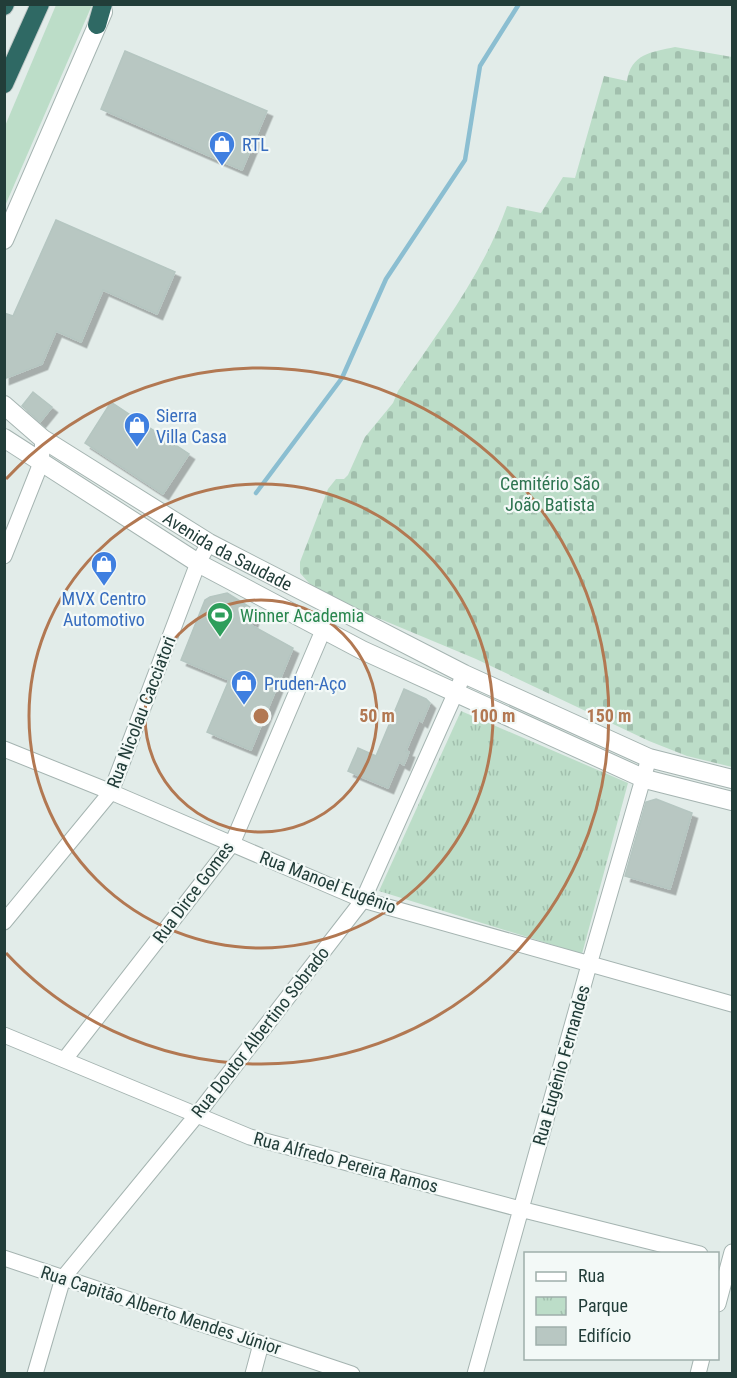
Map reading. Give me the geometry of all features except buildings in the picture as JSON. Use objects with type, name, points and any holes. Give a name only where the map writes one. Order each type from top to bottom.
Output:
[{"type":"highway","points":[[4,84],[40,4]]},
{"type":"highway","points":[[97,25],[105,4]]},
{"type":"street","points":[[4,240],[97,25]]},
{"type":"street","name":"Avenida da Saudade","points":[[4,405],[43,439],[209,543],[333,607],[464,674],[650,758],[732,779]]},
{"type":"street","name":"Avenida da Saudade","points":[[4,438],[198,563],[362,650],[645,779],[732,801]]},
{"type":"street","points":[[4,556],[41,463],[43,439]]},
{"type":"street","points":[[109,506],[116,483]]},
{"type":"street","name":"Rua Nicolau Cacciatori","points":[[4,922],[111,792],[198,563],[209,543]]},
{"type":"street","name":"Rua Dirce Gomes","points":[[65,1059],[232,844],[333,607]]},
{"type":"street","name":"Rua Doutor Albertino Sobrado","points":[[35,1374],[63,1278],[196,1116],[363,900],[464,674]]},
{"type":"street","name":"Rua Manoel Eugênio","points":[[4,749],[111,792],[363,900],[732,1004]]},
{"type":"street","name":"Rua Eugênio Fernandes","points":[[475,1374],[589,965],[650,758]]},
{"type":"street","name":"Rua Alfredo Pereira Ramos","points":[[4,1035],[250,1137],[692,1252]]},
{"type":"street","name":"Rua Capitão Alberto Mendes Júnior","points":[[4,1258],[352,1374]]},
{"type":"street","points":[[719,1296],[728,1258]]},
{"type":"street","points":[[253,1374],[261,1344]]},
{"type":"green space","points":[[56,5],[92,5],[5,206],[5,126]]},
{"type":"green space","name":"Cemitério São João Batista","points":[[675,47],[732,57],[732,767],[687,756],[649,741],[476,659],[318,593],[300,573],[300,562],[328,489],[336,479],[344,479],[348,475],[365,437],[393,403],[398,391],[459,302],[486,255],[507,206],[541,213],[563,177],[575,178],[604,76],[627,81],[629,72],[638,60],[650,53]]},
{"type":"green space","points":[[461,711],[628,783],[582,954],[379,891]]},
{"type":"waterway","points":[[256,493],[342,378],[386,279],[465,160],[480,66],[519,4]]},
{"type":"place","name":"RTL","points":[[222,167]]},
{"type":"place","name":"Sierra Villa Casa","points":[[137,448]]},
{"type":"place","name":"MVX Centro Automotivo","points":[[104,587]]},
{"type":"place","name":"Winner Academia","points":[[220,638]]},
{"type":"place","name":"Pruden-Aço","points":[[244,706]]}]
